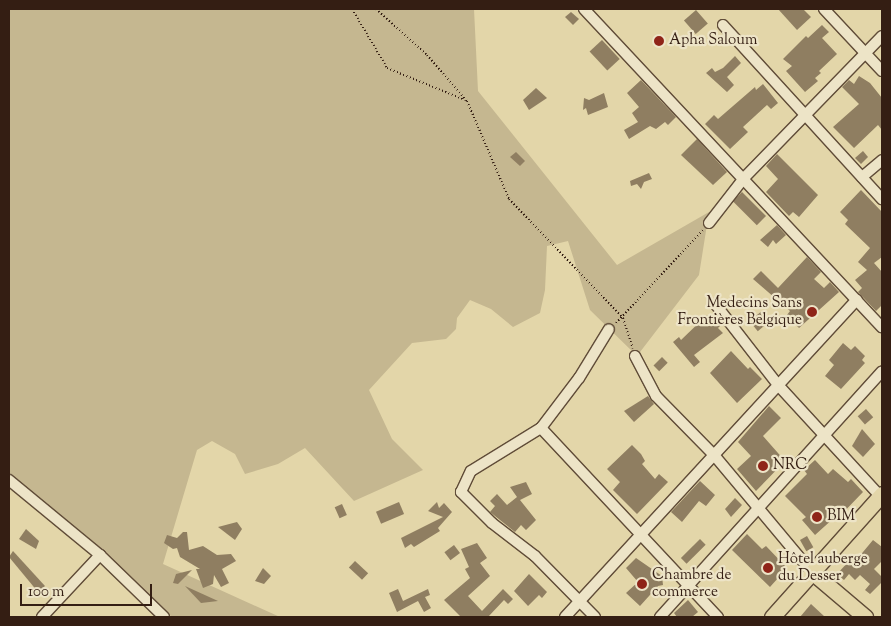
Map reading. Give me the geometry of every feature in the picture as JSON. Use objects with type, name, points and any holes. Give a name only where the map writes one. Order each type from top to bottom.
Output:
[{"type":"main road","points":[[772,617],[881,496]]},
{"type":"main road","points":[[812,572],[865,617]]},
{"type":"street","points":[[584,9],[857,300],[881,323]]},
{"type":"street","points":[[824,9],[882,71]]},
{"type":"street","points":[[723,25],[882,199]]},
{"type":"street","points":[[709,222],[744,178],[882,36]]},
{"type":"street","points":[[862,177],[882,160]]},
{"type":"street","points":[[565,617],[857,300]]},
{"type":"street","points":[[716,305],[778,385],[823,436],[881,496]]},
{"type":"street","points":[[595,617],[535,556],[492,523],[461,492],[471,471],[541,428],[579,378],[609,329]]},
{"type":"street","points":[[635,356],[656,396],[714,456],[812,572]]},
{"type":"street","points":[[660,617],[882,371]]},
{"type":"street","points":[[541,428],[718,617]]},
{"type":"street","points":[[9,480],[100,555],[164,617]]},
{"type":"street","points":[[42,617],[100,555]]},
{"type":"path","points":[[352,9],[387,68],[467,101]]},
{"type":"path","points":[[376,9],[427,55],[467,101],[509,199],[623,318],[635,356]]},
{"type":"path","points":[[609,329],[623,318],[709,222]]},
{"type":"shaded area","points":[[9,9],[474,9],[478,91],[617,265],[709,212],[699,275],[637,356],[590,310],[568,241],[547,246],[545,290],[540,313],[513,327],[491,309],[470,300],[457,318],[456,329],[446,339],[412,343],[369,390],[392,439],[423,470],[354,501],[305,448],[278,464],[245,474],[235,454],[212,441],[197,450],[163,564],[280,617],[172,617],[9,479]]},
{"type":"building","points":[[778,9],[803,9],[811,17],[797,30]]},
{"type":"building","points":[[696,10],[708,24],[696,34],[684,20]]},
{"type":"building","points":[[571,12],[579,19],[573,25],[565,17]]},
{"type":"building","points":[[822,25],[829,32],[822,38],[837,54],[819,71],[821,73],[815,78],[818,81],[805,92],[786,71],[792,66],[783,59],[806,36],[808,38]]},
{"type":"building","points":[[602,40],[620,59],[607,71],[590,52]]},
{"type":"building","points":[[735,56],[741,63],[727,77],[734,85],[727,92],[706,73],[712,68],[715,72],[723,68]]},
{"type":"building","points":[[859,76],[870,83],[882,98],[882,130],[878,125],[854,148],[833,127],[859,104],[842,87],[849,80],[854,84]]},
{"type":"building","points":[[641,80],[676,117],[668,125],[665,122],[656,129],[650,126],[629,139],[624,130],[638,122],[632,113],[639,107],[627,93]]},
{"type":"building","points":[[763,84],[778,103],[771,109],[767,105],[743,127],[748,132],[730,149],[705,124],[714,115],[718,119],[755,87],[756,90]]},
{"type":"building","points":[[536,88],[547,98],[529,110],[523,100]]},
{"type":"building","points":[[604,93],[608,107],[588,115],[586,108],[583,110],[584,98],[589,100]]},
{"type":"building","points":[[697,139],[727,172],[713,185],[681,155]]},
{"type":"building","points":[[863,151],[868,157],[861,164],[855,158]]},
{"type":"building","points":[[516,152],[525,161],[520,166],[510,157]]},
{"type":"building","points":[[777,154],[818,195],[799,217],[793,212],[789,216],[766,192],[778,179],[766,166]]},
{"type":"building","points":[[649,173],[652,179],[644,182],[641,189],[637,184],[631,186],[630,181]]},
{"type":"building","points":[[861,190],[882,212],[882,257],[874,263],[882,272],[882,305],[876,311],[858,292],[862,288],[855,280],[867,270],[858,262],[870,248],[845,224],[848,220],[840,212]]},
{"type":"building","points":[[742,192],[766,216],[757,225],[733,201]]},
{"type":"building","points":[[777,225],[786,235],[776,244],[773,240],[768,247],[760,240]]},
{"type":"building","points":[[807,257],[821,272],[814,279],[824,288],[830,282],[839,292],[799,328],[787,315],[790,311],[753,279],[761,271],[778,288]]},
{"type":"building","points":[[762,311],[770,321],[758,331],[750,321]]},
{"type":"building","points":[[707,315],[710,319],[715,315],[722,324],[718,328],[723,333],[694,355],[700,362],[694,367],[673,342],[679,337],[681,340]]},
{"type":"building","points":[[843,343],[851,350],[855,346],[865,356],[862,360],[865,363],[841,389],[825,376],[834,365],[829,360]]},
{"type":"building","points":[[731,351],[748,369],[750,367],[762,379],[737,403],[710,373]]},
{"type":"building","points":[[662,357],[668,363],[659,371],[654,365]]},
{"type":"building","points":[[648,396],[654,404],[634,422],[624,411]]},
{"type":"building","points":[[769,406],[781,418],[763,436],[785,461],[756,491],[737,469],[751,456],[738,442]]},
{"type":"building","points":[[866,409],[873,417],[865,425],[858,416]]},
{"type":"building","points":[[862,429],[875,444],[863,457],[852,446]]},
{"type":"building","points":[[632,445],[641,454],[645,461],[642,464],[655,479],[659,474],[668,482],[637,514],[613,490],[620,482],[607,469]]},
{"type":"building","points":[[815,460],[828,474],[833,469],[848,482],[851,479],[863,492],[837,519],[835,517],[815,535],[802,520],[806,517],[785,496],[807,474],[804,470]]},
{"type":"building","points":[[700,481],[715,495],[706,506],[699,501],[682,522],[671,512]]},
{"type":"building","points":[[526,482],[532,494],[520,500],[536,520],[526,530],[521,525],[515,532],[490,512],[495,506],[490,501],[497,494],[507,505],[517,497],[510,487]]},
{"type":"building","points":[[735,498],[742,505],[731,517],[725,509]]},
{"type":"building","points":[[399,502],[404,514],[381,524],[376,512]]},
{"type":"building","points":[[437,502],[439,508],[444,503],[452,512],[438,528],[440,531],[414,547],[411,544],[405,548],[401,538],[443,517],[428,511]]},
{"type":"building","points":[[342,504],[347,515],[340,518],[335,507]]},
{"type":"building","points":[[237,522],[242,529],[235,540],[218,527]]},
{"type":"building","points":[[26,529],[39,541],[36,549],[19,539]]},
{"type":"building","points":[[183,532],[187,532],[189,550],[203,546],[217,555],[231,554],[236,561],[222,569],[229,583],[221,587],[214,575],[213,584],[203,588],[196,569],[200,569],[180,557],[177,548],[173,549],[164,543],[167,535],[177,538]]},
{"type":"building","points":[[747,534],[762,549],[766,546],[787,568],[770,587],[732,550]]},
{"type":"building","points":[[807,536],[813,547],[806,551],[800,540]]},
{"type":"building","points":[[700,539],[706,545],[687,564],[681,558]]},
{"type":"building","points":[[873,540],[882,547],[882,561],[874,569],[882,577],[882,582],[870,594],[865,590],[870,584],[860,575],[855,580],[849,574],[844,580],[837,574],[850,560],[853,564]]},
{"type":"building","points":[[477,543],[487,558],[480,563],[490,576],[468,596],[482,611],[503,589],[513,599],[508,604],[504,600],[488,617],[461,617],[444,600],[470,578],[465,569],[469,567],[461,549]]},
{"type":"building","points":[[454,545],[460,553],[450,560],[444,552]]},
{"type":"building","points":[[13,551],[45,586],[38,592],[9,557]]},
{"type":"building","points":[[636,558],[662,576],[663,585],[658,586],[640,606],[626,593],[638,582],[626,568]]},
{"type":"building","points":[[355,561],[368,573],[362,580],[349,568]]},
{"type":"building","points":[[263,568],[271,576],[264,584],[255,581]]},
{"type":"building","points":[[192,570],[178,584],[173,583],[176,574]]},
{"type":"building","points":[[529,574],[547,592],[542,598],[539,595],[528,606],[514,591]]},
{"type":"building","points":[[185,586],[218,601],[201,603]]},
{"type":"building","points":[[398,589],[403,601],[428,589],[430,595],[425,597],[431,608],[424,612],[418,601],[397,612],[389,593]]},
{"type":"building","points":[[688,600],[698,612],[692,617],[677,617],[674,613]]},
{"type":"building","points":[[811,604],[825,617],[800,617]]},
{"type":"place","name":"Apha Saloum","points":[[659,41]]},
{"type":"place","name":"Medecins Sans Frontières Belgique","points":[[812,312]]},
{"type":"place","name":"NRC","points":[[763,466]]},
{"type":"place","name":"BIM","points":[[817,517]]},
{"type":"place","name":"Hôtel auberge du Desser","points":[[768,568]]},
{"type":"place","name":"Chambre de commerce","points":[[642,584]]}]
